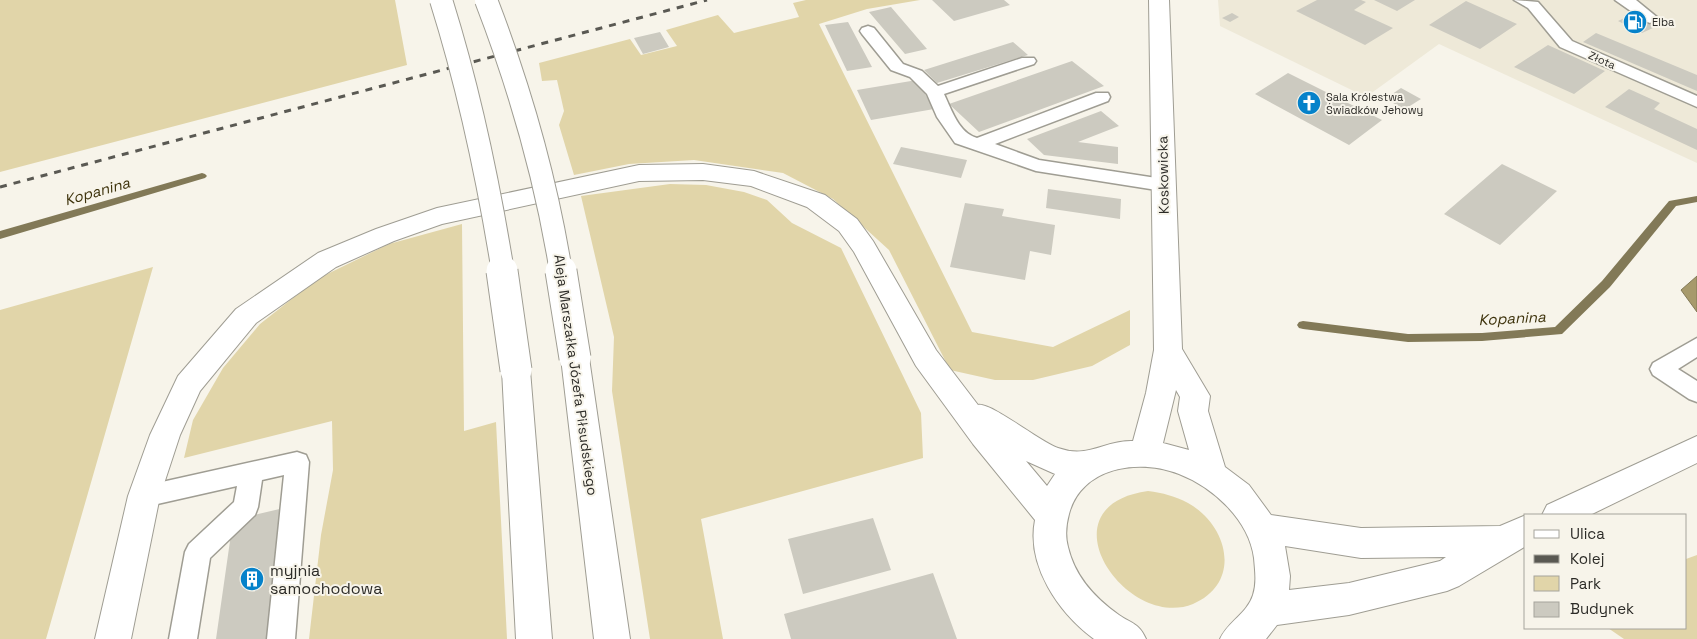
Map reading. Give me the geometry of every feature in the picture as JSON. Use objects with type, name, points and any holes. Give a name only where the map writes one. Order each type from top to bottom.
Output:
[{"type":"street","points":[[441,0],[469,91],[490,187],[502,260],[516,370],[534,639]]},
{"type":"street","name":"Aleja Marszałka Józefa Piłsudskiego","points":[[486,0],[520,101],[540,173],[565,283],[612,639]]},
{"type":"street","name":"Koskowicka","points":[[1146,453],[1161,393],[1168,350],[1159,0]]},
{"type":"street","points":[[113,639],[144,496],[166,435],[188,384],[246,316],[327,260],[385,235],[438,217],[639,173],[703,172],[754,179],[816,201],[848,225],[864,247],[926,358],[984,435],[1010,463],[1051,515]]},
{"type":"street","name":"Koskowicka","points":[[1168,350],[1194,396],[1193,411],[1212,475]]},
{"type":"street","points":[[948,387],[983,418],[1010,437],[1052,460],[1084,467]]},
{"type":"street","points":[[1560,514],[1697,449]]},
{"type":"street","points":[[1112,634],[1086,612],[1062,580],[1050,547],[1051,515],[1063,488],[1084,467],[1112,455],[1146,453],[1179,460],[1212,475],[1241,498],[1262,528],[1273,560],[1272,593],[1258,622],[1238,639]]},
{"type":"street","points":[[1262,528],[1361,543],[1514,536]]},
{"type":"street","points":[[1264,610],[1349,599],[1447,575],[1514,536]]},
{"type":"lane","name":"Złota","points":[[1521,0],[1533,5],[1566,44],[1697,102]]},
{"type":"lane","points":[[1622,0],[1630,3],[1650,18]]},
{"type":"lane","points":[[868,30],[898,68],[916,74],[935,92],[946,117],[961,139],[1036,166],[1163,185]]},
{"type":"lane","points":[[935,92],[1028,61]]},
{"type":"lane","points":[[978,144],[1102,97]]},
{"type":"lane","points":[[1697,346],[1661,369],[1697,393]]},
{"type":"lane","points":[[144,496],[297,462],[281,639]]},
{"type":"lane","points":[[183,639],[198,552],[246,507],[251,472]]},
{"type":"shaded area","points":[[1218,0],[1697,0],[1697,163],[1439,44],[1366,97],[1220,26]]},
{"type":"shaded area","points":[[1697,276],[1697,312],[1681,290]]},
{"type":"green space","points":[[0,0],[395,0],[407,65],[0,172]]},
{"type":"green space","points":[[806,0],[920,0],[867,9],[819,24],[972,332],[1053,347],[1130,310],[1130,345],[1092,366],[1033,380],[995,380],[950,370],[889,250],[833,199],[783,173],[694,160],[629,164],[574,175],[559,125],[564,111],[557,80],[542,81],[539,63],[630,39],[641,55],[677,46],[666,30],[718,15],[734,33],[799,17],[793,3]]},
{"type":"green space","points":[[670,184],[706,185],[744,192],[767,200],[792,223],[841,248],[921,413],[923,458],[701,519],[723,639],[650,639],[612,391],[614,337],[581,196]]},
{"type":"green space","points":[[462,224],[464,431],[496,422],[507,639],[309,639],[321,535],[333,470],[332,421],[184,458],[193,420],[223,368],[260,324],[317,279],[389,244]]},
{"type":"green space","points":[[153,267],[46,639],[0,639],[0,310]]},
{"type":"green space","points":[[1148,491],[1169,495],[1188,503],[1202,513],[1213,526],[1221,540],[1224,554],[1224,569],[1219,583],[1209,595],[1193,604],[1167,608],[1143,600],[1121,584],[1105,563],[1097,540],[1100,519],[1116,501]]},
{"type":"green space","points":[[1697,555],[1697,639],[1624,639],[1609,629],[1687,629],[1687,559]]},
{"type":"building","points":[[932,0],[1004,0],[1010,5],[954,21]]},
{"type":"building","points":[[1317,0],[1361,0],[1366,2],[1354,10],[1393,28],[1365,45],[1296,11]]},
{"type":"building","points":[[1374,0],[1415,0],[1397,11]]},
{"type":"building","points":[[1466,1],[1517,24],[1480,49],[1429,25]]},
{"type":"building","points":[[891,7],[927,49],[905,54],[869,12]]},
{"type":"building","points":[[1232,13],[1239,17],[1230,22],[1222,18]]},
{"type":"building","points":[[1631,15],[1655,27],[1642,33],[1618,21]]},
{"type":"building","points":[[848,22],[872,67],[847,71],[825,25]]},
{"type":"building","points":[[660,32],[669,47],[643,54],[634,38]]},
{"type":"building","points":[[1596,33],[1697,75],[1697,91],[1583,42]]},
{"type":"building","points":[[1013,42],[1028,55],[937,83],[924,70]]},
{"type":"building","points":[[1548,45],[1605,71],[1574,94],[1514,67]]},
{"type":"building","points":[[1072,61],[1104,86],[979,132],[949,104]]},
{"type":"building","name":"Sala Królestwa Świadków Jehowy","points":[[1288,73],[1382,120],[1349,145],[1255,94]]},
{"type":"building","points":[[917,80],[934,109],[871,120],[857,90]]},
{"type":"building","points":[[1401,88],[1421,99],[1405,109],[1385,99]]},
{"type":"building","points":[[1629,89],[1660,103],[1654,109],[1697,129],[1697,150],[1605,107]]},
{"type":"building","points":[[1101,111],[1119,126],[1078,142],[1118,147],[1118,164],[1044,155],[1027,139]]},
{"type":"building","points":[[901,147],[967,160],[961,178],[893,164]]},
{"type":"building","points":[[1502,164],[1557,191],[1500,245],[1444,214]]},
{"type":"building","points":[[1048,189],[1121,199],[1120,219],[1046,208]]},
{"type":"building","points":[[965,203],[1004,209],[1002,216],[1055,225],[1051,255],[1030,251],[1025,280],[950,267]]},
{"type":"building","name":"myjnia samochodowa","points":[[288,507],[274,639],[216,639],[233,520]]},
{"type":"building","points":[[873,518],[891,570],[803,594],[788,539]]},
{"type":"building","points":[[933,573],[957,639],[791,639],[784,614]]},
{"type":"waterway","name":"Kopanina","points":[[0,235],[202,176]]},
{"type":"waterway","name":"Kopanina","points":[[1303,325],[1408,338],[1482,337],[1558,331],[1606,284],[1673,203],[1697,199]]},
{"type":"railway","points":[[0,187],[707,0]]},
{"type":"place","name":"Elba","points":[[1635,22]]},
{"type":"place","name":"Sala Królestwa Świadków Jehowy","points":[[1309,103]]},
{"type":"place","name":"myjnia samochodowa","points":[[252,579]]}]
